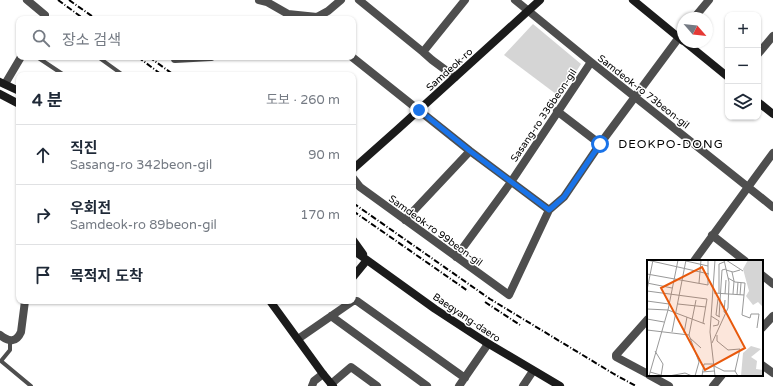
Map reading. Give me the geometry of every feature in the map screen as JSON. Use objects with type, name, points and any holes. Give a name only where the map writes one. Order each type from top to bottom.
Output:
[{"type":"main road","name":"Samdeok-ro","points":[[356,166],[540,0]]},
{"type":"main road","points":[[633,0],[677,34]]},
{"type":"main road","points":[[694,48],[725,75]]},
{"type":"main road","points":[[3,83],[16,90]]},
{"type":"main road","points":[[0,94],[16,102]]},
{"type":"main road","points":[[761,104],[773,114]]},
{"type":"main road","name":"Baegyang-daero","points":[[356,244],[367,260]]},
{"type":"main road","name":"Baegyang-daero","points":[[356,252],[435,309],[488,344],[560,386]]},
{"type":"main road","points":[[356,273],[367,260]]},
{"type":"main road","points":[[272,304],[332,385]]},
{"type":"street","points":[[27,0],[45,16]]},
{"type":"street","points":[[259,0],[267,2],[288,14],[302,16]]},
{"type":"street","points":[[320,16],[341,0]]},
{"type":"street","points":[[359,0],[455,77]]},
{"type":"street","points":[[423,52],[464,0]]},
{"type":"street","name":"Samdeok-ro 73beon-gil","points":[[515,0],[773,206]]},
{"type":"street","points":[[699,12],[709,0]]},
{"type":"street","points":[[284,16],[288,14]]},
{"type":"street","points":[[761,50],[773,36]]},
{"type":"street","points":[[356,60],[470,151],[549,210],[564,197],[600,144],[677,44]]},
{"type":"street","points":[[3,83],[19,60]]},
{"type":"street","name":"Sasang-ro 336beon-gil","points":[[456,257],[511,182],[591,62]]},
{"type":"street","points":[[557,111],[600,144]]},
{"type":"street","points":[[405,220],[470,151]]},
{"type":"street","points":[[695,260],[773,153]]},
{"type":"street","name":"Samdeok-ro 99beon-gil","points":[[356,182],[360,187],[509,295],[549,210]]},
{"type":"street","points":[[712,235],[744,260]]},
{"type":"street","points":[[763,276],[773,284]]},
{"type":"street","points":[[356,301],[465,378]]},
{"type":"street","points":[[0,335],[10,340],[16,339],[21,332],[25,304]]},
{"type":"street","points":[[298,339],[349,304]]},
{"type":"street","points":[[331,316],[427,386]]},
{"type":"street","points":[[763,327],[773,316]]},
{"type":"street","points":[[647,320],[616,355],[616,357],[647,374]]},
{"type":"street","points":[[459,386],[488,344]]},
{"type":"street","points":[[763,366],[773,373]]},
{"type":"street","points":[[332,385],[352,368],[377,386]]},
{"type":"street","points":[[523,386],[533,371]]},
{"type":"street","points":[[312,386],[314,380],[323,374]]},
{"type":"street","points":[[651,376],[669,386]]},
{"type":"street","points":[[713,386],[721,376]]},
{"type":"lane","points":[[42,60],[60,72]]},
{"type":"lane","points":[[102,60],[119,72]]},
{"type":"lane","points":[[10,340],[10,350],[2,361],[31,386]]},
{"type":"shaded area","points":[[533,24],[581,64],[560,97],[504,55]]},
{"type":"railway","points":[[58,0],[80,16]]},
{"type":"railway","points":[[69,0],[92,16]]},
{"type":"railway","points":[[142,60],[158,72]]},
{"type":"railway","points":[[153,60],[170,72]]},
{"type":"railway","points":[[356,205],[490,299],[636,386]]},
{"type":"railway","points":[[356,213],[468,291]]},
{"type":"railway","points":[[485,302],[520,325]]},
{"type":"district","name":"DEOKPO-DONG","points":[[671,144]]},
{"type":"route","points":[[419,110],[470,151],[549,210],[564,197],[600,144]]}]
